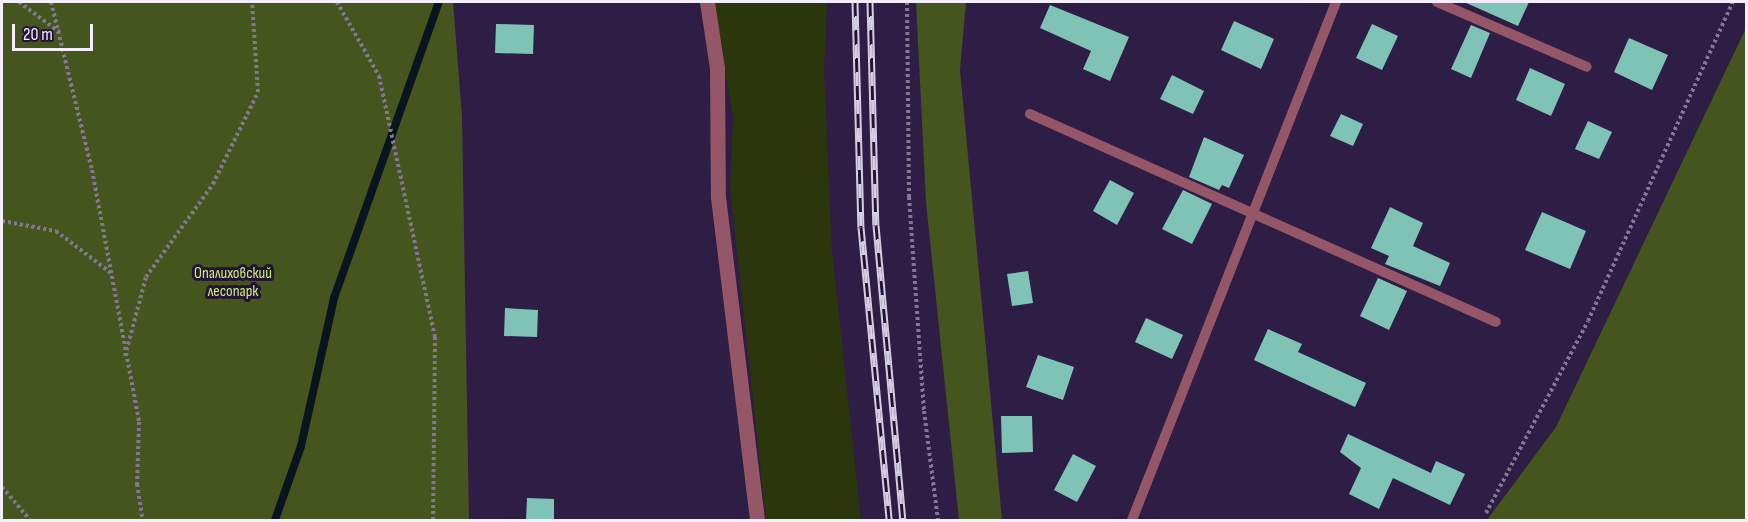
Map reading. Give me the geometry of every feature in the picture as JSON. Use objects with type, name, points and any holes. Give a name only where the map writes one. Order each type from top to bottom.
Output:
[{"type":"street","points":[[707,2],[717,68],[718,197],[757,520]]},
{"type":"lane","points":[[1132,520],[1251,211],[1336,2]]},
{"type":"lane","points":[[1437,2],[1587,67]]},
{"type":"lane","points":[[1030,114],[1496,322]]},
{"type":"path","points":[[19,2],[63,34]]},
{"type":"path","points":[[51,2],[63,34],[111,274],[124,358],[139,422],[137,484],[143,520]]},
{"type":"path","points":[[124,358],[146,277],[213,183],[258,92],[252,2]]},
{"type":"path","points":[[337,2],[379,76],[435,337],[433,520]]},
{"type":"path","points":[[906,2],[909,197],[924,411],[938,520]]},
{"type":"path","points":[[1486,513],[1588,321],[1733,2]]},
{"type":"path","points":[[2,221],[56,231],[111,274]]},
{"type":"path","points":[[2,487],[30,520]]},
{"type":"green space","name":"Опалиховский лесопарк","points":[[2,2],[453,2],[462,116],[469,520],[2,520]]},
{"type":"green space","points":[[714,2],[827,2],[824,71],[832,251],[861,520],[766,520],[730,186],[733,118]]},
{"type":"green space","points":[[916,2],[966,2],[960,70],[1002,520],[959,520],[926,202]]},
{"type":"green space","points":[[1746,28],[1746,520],[1487,520],[1556,427]]},
{"type":"building","points":[[1464,2],[1529,2],[1518,26]]},
{"type":"building","points":[[1050,5],[1129,37],[1110,81],[1083,69],[1091,51],[1040,28]]},
{"type":"building","points":[[1234,21],[1274,39],[1261,69],[1221,50]]},
{"type":"building","points":[[496,24],[534,25],[533,54],[495,53]]},
{"type":"building","points":[[1372,24],[1398,36],[1382,70],[1356,58]]},
{"type":"building","points":[[1471,25],[1490,33],[1471,78],[1451,69]]},
{"type":"building","points":[[1629,38],[1668,55],[1652,90],[1614,72]]},
{"type":"building","points":[[1530,68],[1565,84],[1551,116],[1516,100]]},
{"type":"building","points":[[1172,75],[1204,91],[1193,114],[1160,99]]},
{"type":"building","points":[[1341,114],[1363,124],[1353,146],[1330,136]]},
{"type":"building","points":[[1588,121],[1612,132],[1599,159],[1575,149]]},
{"type":"building","points":[[1204,137],[1244,155],[1229,188],[1222,185],[1219,190],[1189,177]]},
{"type":"building","points":[[1110,180],[1134,193],[1117,225],[1093,211]]},
{"type":"building","points":[[1183,190],[1212,204],[1192,244],[1162,229]]},
{"type":"building","points":[[1390,207],[1423,223],[1413,246],[1450,263],[1440,286],[1385,264],[1389,256],[1371,248]]},
{"type":"building","points":[[1542,212],[1586,231],[1570,269],[1525,250]]},
{"type":"building","points":[[1028,271],[1033,303],[1012,306],[1007,274]]},
{"type":"building","points":[[1378,278],[1407,291],[1389,330],[1360,316]]},
{"type":"building","points":[[505,308],[538,310],[537,337],[504,336]]},
{"type":"building","points":[[1146,318],[1183,335],[1172,359],[1135,342]]},
{"type":"building","points":[[1268,329],[1302,344],[1298,352],[1366,383],[1355,407],[1254,360]]},
{"type":"building","points":[[1038,355],[1074,367],[1063,400],[1026,387]]},
{"type":"building","points":[[1001,416],[1032,416],[1033,452],[1002,453]]},
{"type":"building","points":[[1348,434],[1431,473],[1436,461],[1465,474],[1450,505],[1393,478],[1379,509],[1349,494],[1361,468],[1340,452]]},
{"type":"building","points":[[1073,454],[1096,466],[1077,502],[1054,490]]},
{"type":"building","points":[[527,498],[554,499],[554,520],[526,520]]},
{"type":"waterway","points":[[275,520],[301,446],[334,298],[439,2]]},
{"type":"railway","points":[[855,2],[861,227],[889,520]]},
{"type":"railway","points":[[870,2],[876,225],[903,520]]}]
